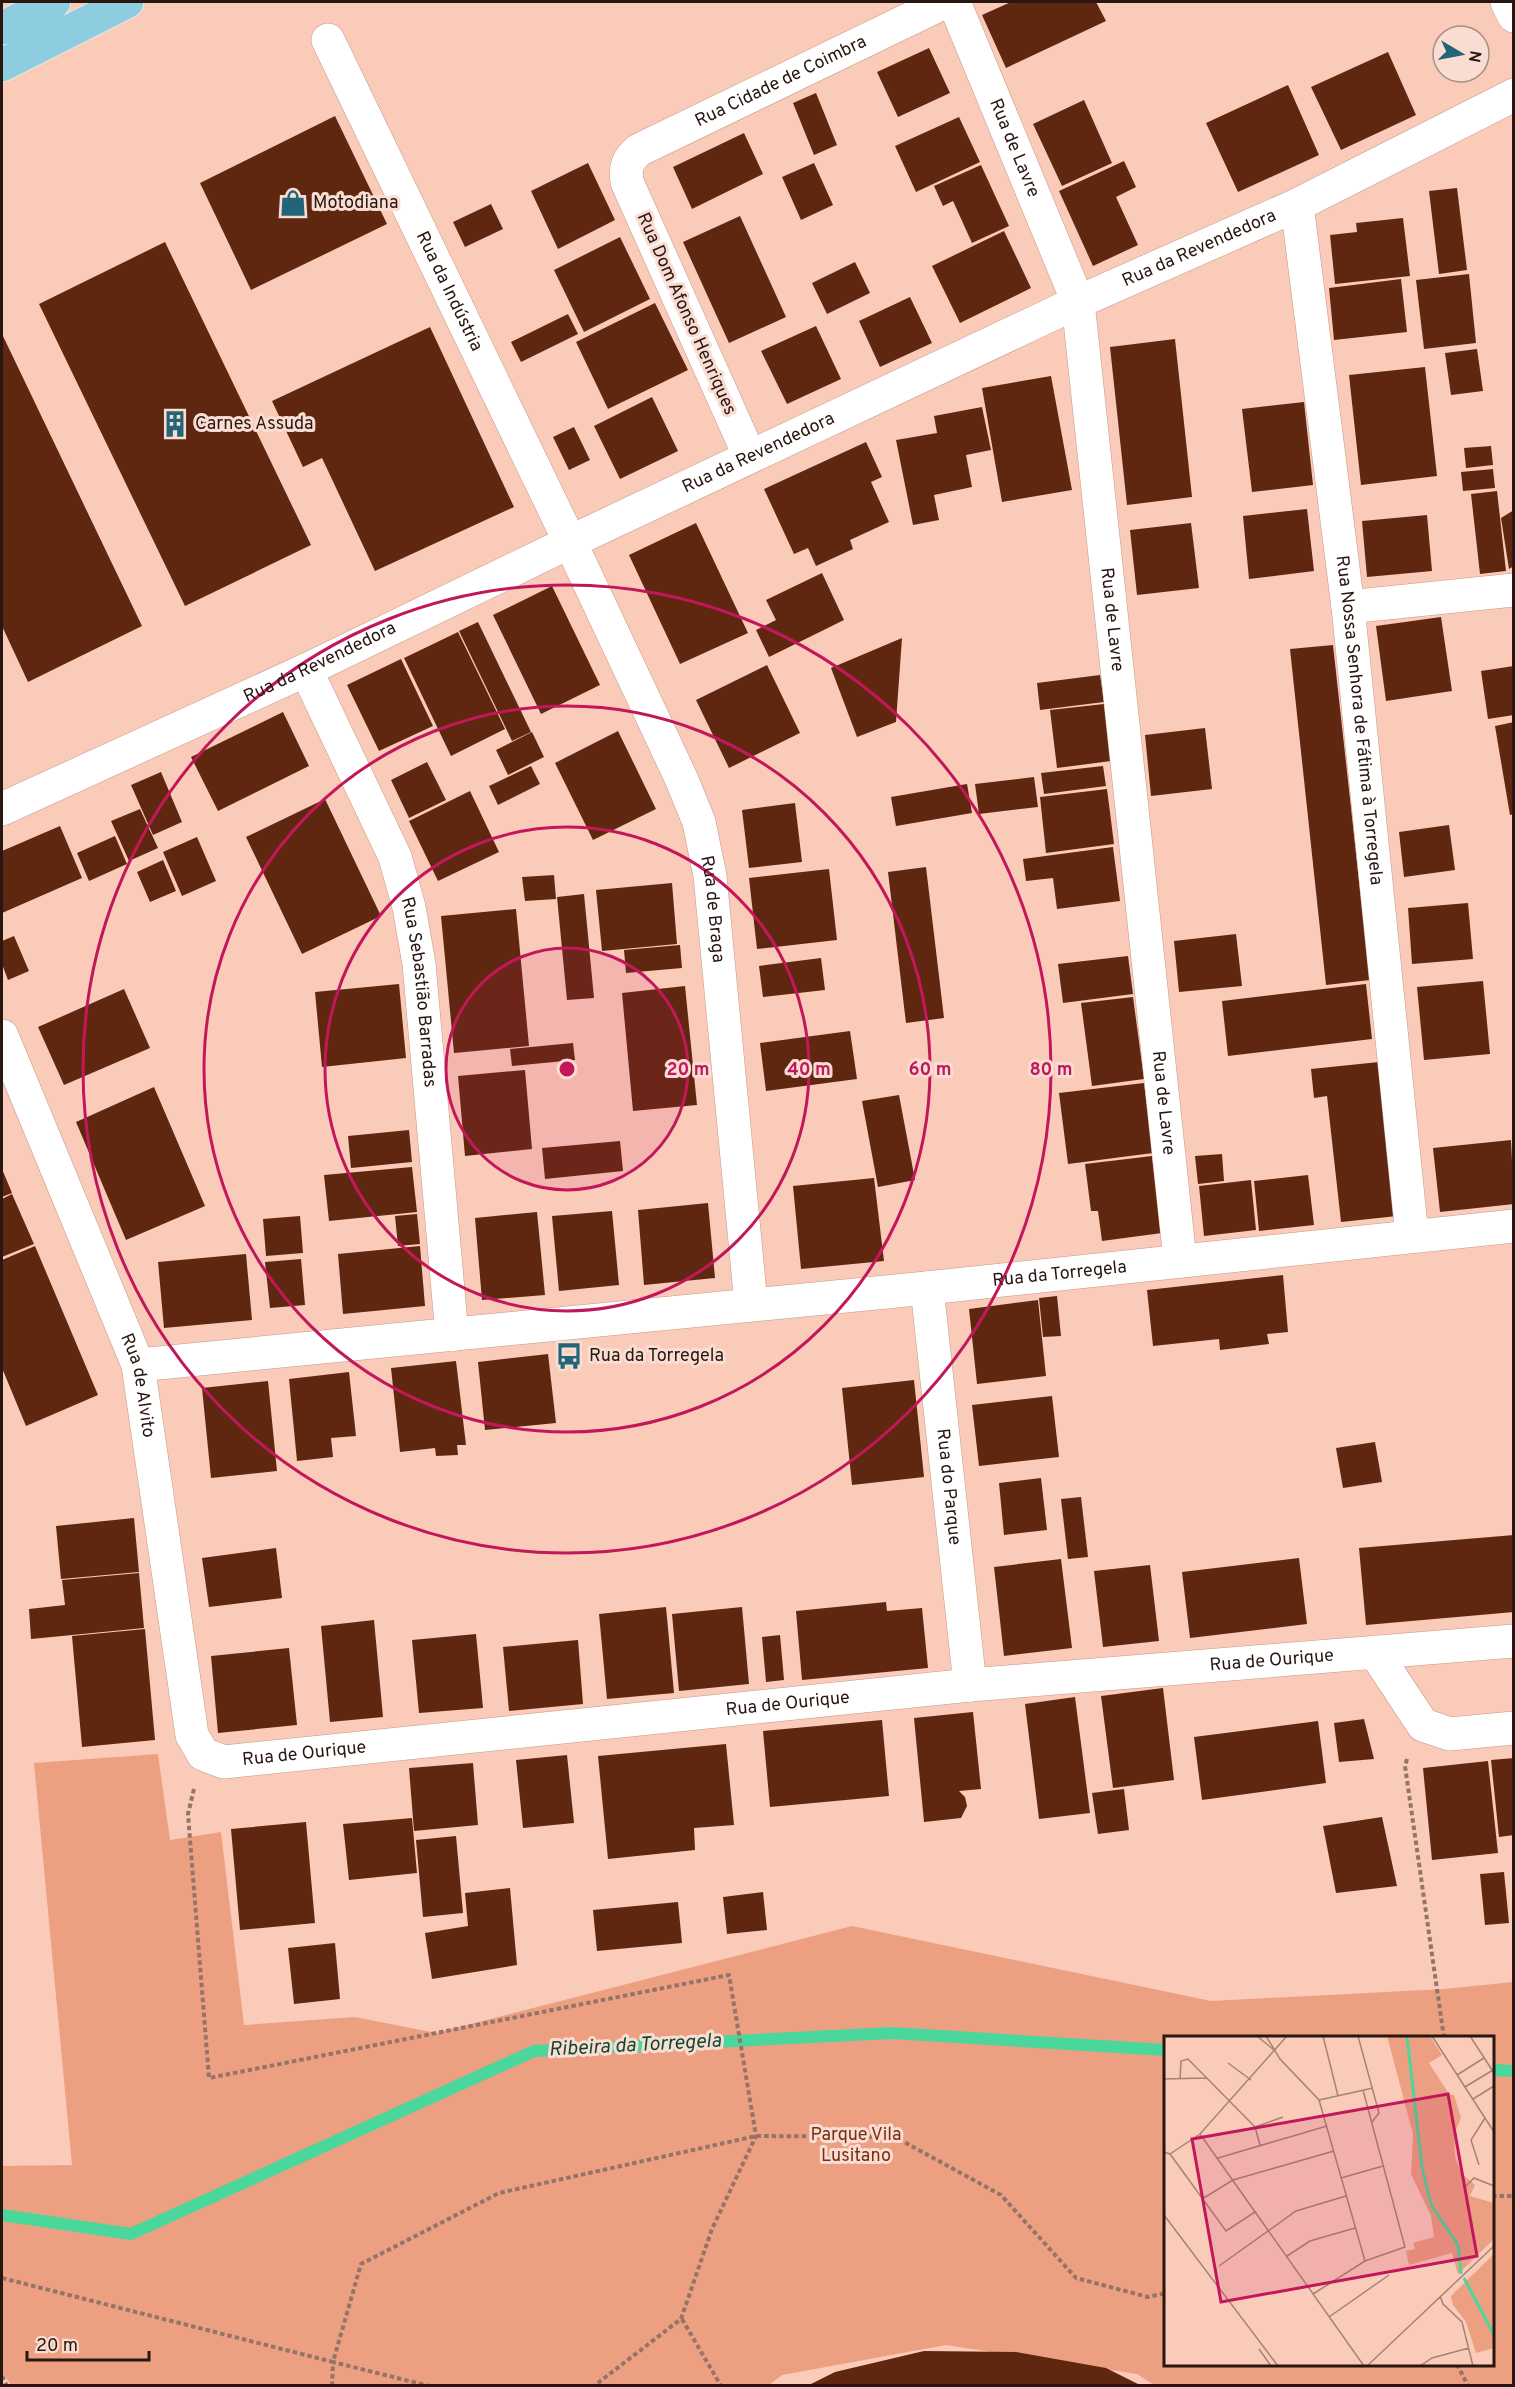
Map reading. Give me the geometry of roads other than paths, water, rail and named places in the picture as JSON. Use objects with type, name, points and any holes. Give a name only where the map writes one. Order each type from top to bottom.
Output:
[{"type":"main road","points":[[2,28],[54,2]]},
{"type":"main road","points":[[2,65],[127,2]]},
{"type":"street","name":"Rua Cidade de Coimbra","points":[[625,170],[629,158],[639,150],[945,2]]},
{"type":"street","name":"Rua de Lavre","points":[[954,2],[1078,302],[1180,1260]]},
{"type":"street","points":[[1507,2],[1514,15]]},
{"type":"street","name":"Rua da Indústria","points":[[328,40],[570,542]]},
{"type":"street","name":"Rua da Revendedora","points":[[2,809],[306,670],[570,542],[1078,302],[1298,205],[1514,95]]},
{"type":"street","name":"Rua Dom Afonso Henriques","points":[[625,170],[627,182],[750,457]]},
{"type":"street","name":"Rua Nossa Senhora de Fátima à Torregela","points":[[1298,205],[1348,607],[1412,1236]]},
{"type":"street","name":"Rua de Braga","points":[[570,542],[681,778],[699,822],[710,876],[751,1304]]},
{"type":"street","points":[[1348,607],[1514,590]]},
{"type":"street","name":"Rua Sebastião Barradas","points":[[306,670],[395,857],[409,907],[419,964],[452,1335]]},
{"type":"street","name":"Rua de Alvito","points":[[2,1036],[138,1365],[192,1735],[203,1754]]},
{"type":"street","name":"Rua da Torregela","points":[[138,1365],[927,1288],[1514,1226]]},
{"type":"street","name":"Rua do Parque","points":[[927,1288],[970,1685]]},
{"type":"street","name":"Rua de Ourique","points":[[203,1754],[224,1762],[970,1685],[1376,1654],[1514,1641]]},
{"type":"street","points":[[1376,1654],[1423,1725],[1450,1734],[1514,1728]]},
{"type":"waterway","name":"Ribeira da Torregela","points":[[2,2215],[131,2234],[534,2051],[892,2033],[1164,2050]]},
{"type":"waterway","name":"Ribeira da Torregela","points":[[1494,2070],[1514,2071]]},
{"type":"place","name":"Motodiana","points":[[293,203]]},
{"type":"place","name":"Carnes Assuda","points":[[175,424]]},
{"type":"place","name":"Rua da Torregela","points":[[569,1356]]},
{"type":"park label","name":"Parque Vila Lusitano","points":[[856,2145]]}]
